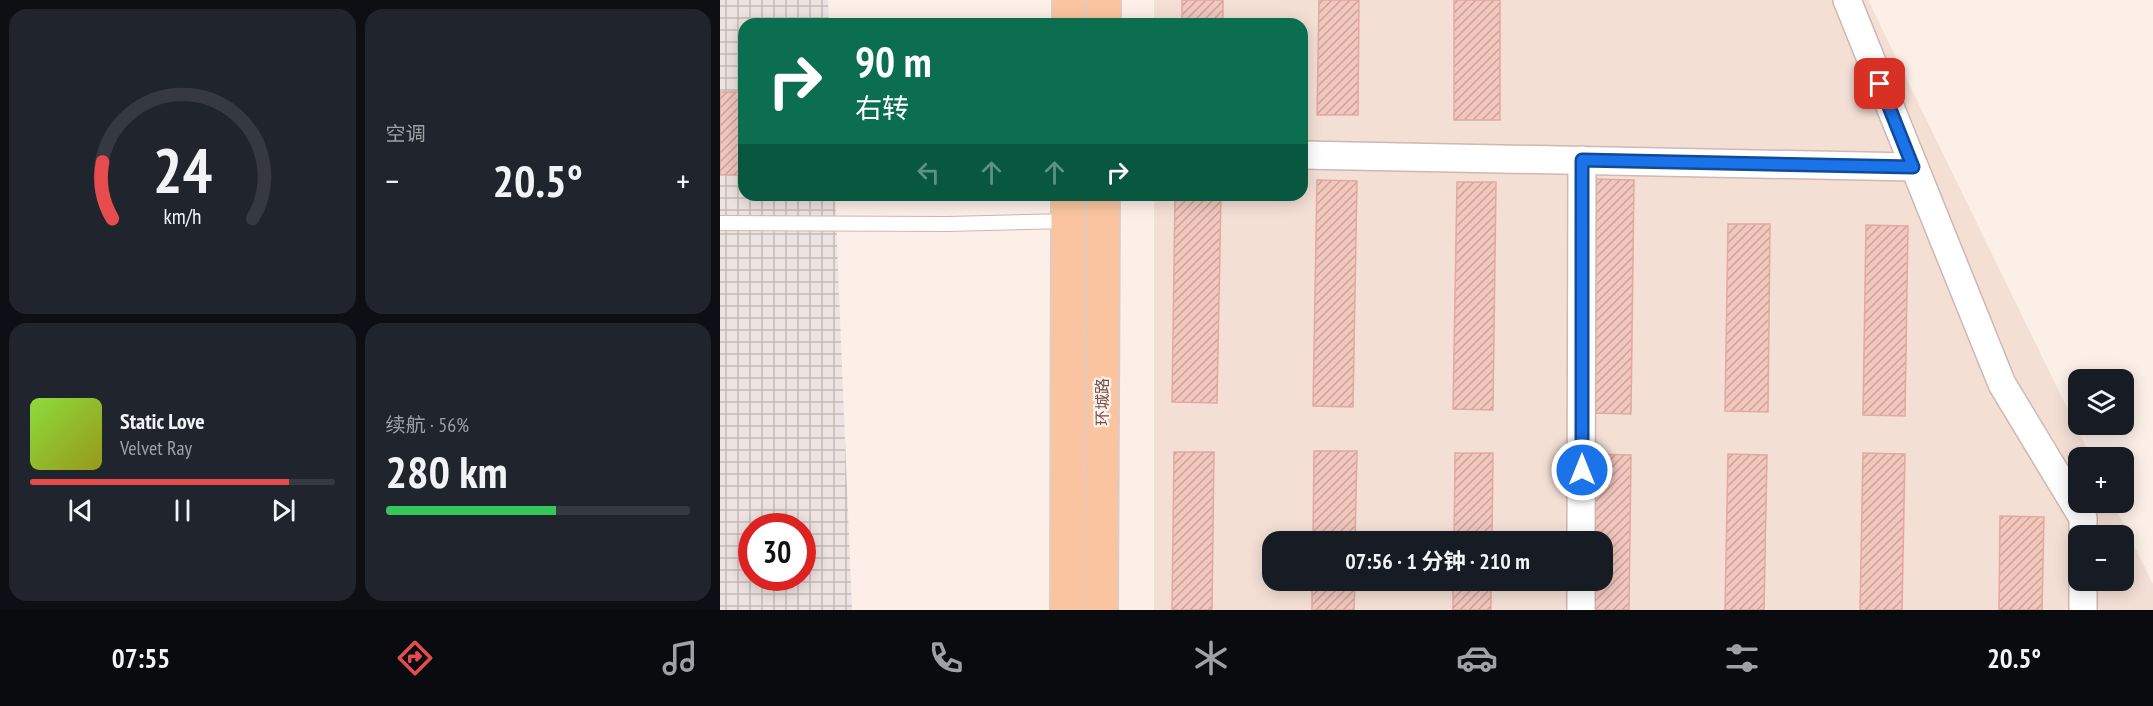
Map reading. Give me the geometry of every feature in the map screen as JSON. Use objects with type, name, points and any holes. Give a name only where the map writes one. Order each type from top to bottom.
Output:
[{"type":"main road","points":[[1069,0],[1069,18]]},
{"type":"main road","points":[[1104,0],[1104,18]]},
{"type":"main road","name":"环城路","points":[[1101,610],[1103,201]]},
{"type":"main road","points":[[1067,610],[1068,208]]},
{"type":"street","points":[[1847,0],[2001,384],[2083,518],[2083,525]]},
{"type":"street","points":[[1308,155],[1913,167]]},
{"type":"street","points":[[1581,531],[1582,160]]},
{"type":"street","points":[[1581,591],[1581,610]]},
{"type":"street","points":[[2083,591],[2083,610]]},
{"type":"lane","points":[[720,223],[946,224],[1068,208]]},
{"type":"shaded area","points":[[720,0],[828,0],[829,18],[738,18],[738,201],[835,201],[852,610],[720,610]]},
{"type":"shaded area","points":[[1154,0],[1868,0],[2068,410],[2068,435],[2080,435],[2086,447],[2068,447],[2068,513],[2118,513],[2124,525],[2068,525],[2068,591],[2134,591],[2134,546],[2153,584],[2153,610],[1154,610],[1154,201],[1308,201],[1308,18],[1154,18]]},
{"type":"building","points":[[1182,0],[1223,0],[1223,18],[1182,18]]},
{"type":"building","points":[[1319,0],[1359,0],[1358,115],[1317,115]]},
{"type":"building","points":[[1454,0],[1500,0],[1500,120],[1454,120]]},
{"type":"building","points":[[720,92],[738,92],[738,175],[720,175]]},
{"type":"building","points":[[1594,179],[1634,180],[1631,414],[1590,413]]},
{"type":"building","points":[[1317,180],[1357,181],[1353,407],[1313,406]]},
{"type":"building","points":[[1457,182],[1496,182],[1493,410],[1453,409]]},
{"type":"building","points":[[1175,201],[1221,201],[1217,403],[1172,402]]},
{"type":"building","points":[[1728,224],[1770,224],[1768,412],[1725,411]]},
{"type":"building","points":[[1866,225],[1908,226],[1905,416],[1863,415]]},
{"type":"building","points":[[1314,451],[1357,451],[1355,531],[1313,531]]},
{"type":"building","points":[[1174,452],[1214,452],[1212,610],[1172,610]]},
{"type":"building","points":[[1455,453],[1493,453],[1492,531],[1454,531]]},
{"type":"building","points":[[1863,453],[1905,454],[1902,610],[1860,610]]},
{"type":"building","points":[[1593,454],[1631,455],[1629,610],[1590,610],[1591,591],[1613,591],[1613,531],[1591,531]]},
{"type":"building","points":[[1728,454],[1767,455],[1764,610],[1725,610]]},
{"type":"building","points":[[2000,516],[2044,517],[2042,610],[1999,610]]},
{"type":"building","points":[[1312,591],[1355,591],[1354,610],[1312,610]]},
{"type":"building","points":[[1453,591],[1491,591],[1491,610],[1453,610]]},
{"type":"route","points":[[1582,470],[1582,160],[1913,167],[1880,84]]}]
